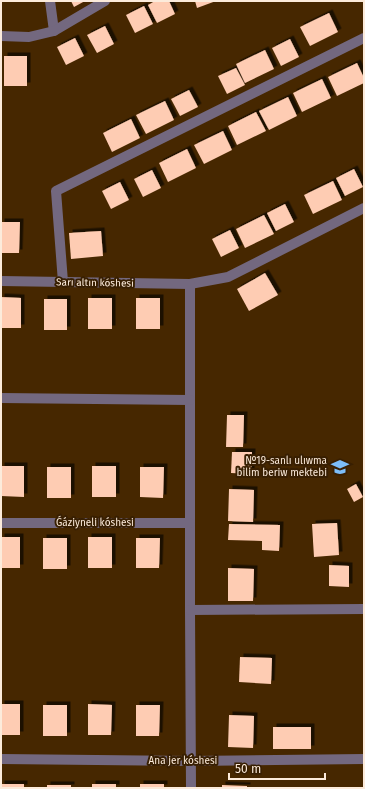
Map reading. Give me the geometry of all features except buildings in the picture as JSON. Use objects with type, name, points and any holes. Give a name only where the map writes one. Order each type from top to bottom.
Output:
[{"type":"street","points":[[50,1],[54,30]]},
{"type":"street","points":[[1,36],[29,37],[54,30],[105,1]]},
{"type":"street","points":[[63,282],[56,191],[364,38]]},
{"type":"street","name":"Sarı altın kóshesi","points":[[1,281],[190,284],[228,277],[364,208]]},
{"type":"street","points":[[190,284],[191,788]]},
{"type":"street","points":[[1,398],[190,400]]},
{"type":"street","name":"Ǵáziyneli kóshesi","points":[[1,523],[190,523]]},
{"type":"street","points":[[190,610],[364,609]]},
{"type":"street","name":"Ana jer kóshesi","points":[[1,759],[191,761],[364,759]]},
{"type":"place","name":"№19-sanlı ulıwma bilim beriw mektebi","points":[[340,467]]}]
